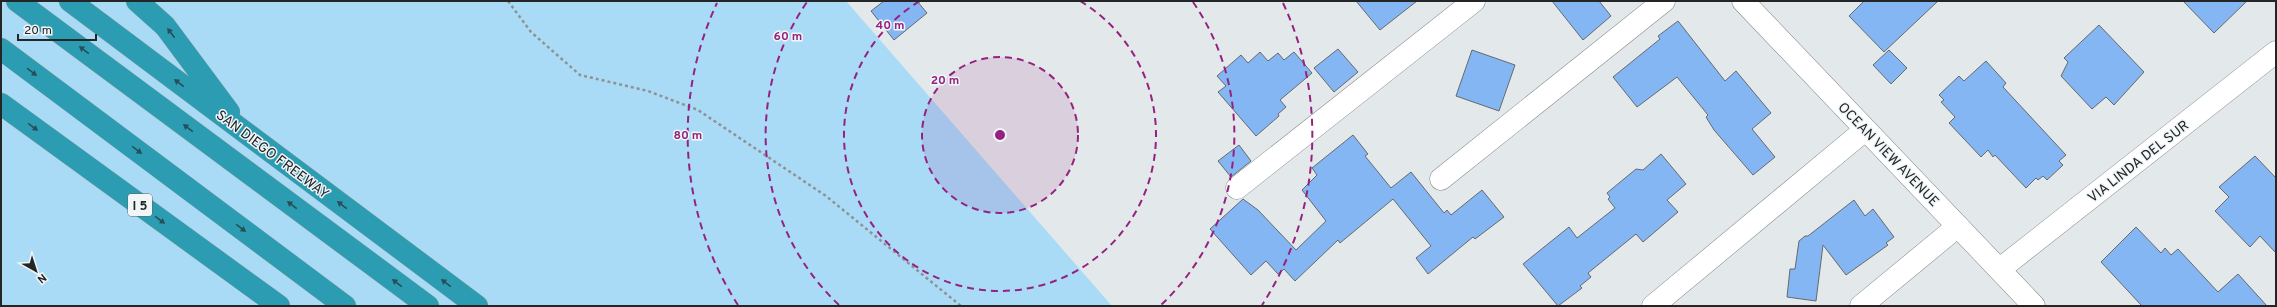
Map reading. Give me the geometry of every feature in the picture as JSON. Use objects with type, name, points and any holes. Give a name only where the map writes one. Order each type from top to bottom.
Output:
[{"type":"highway","points":[[17,1],[428,306]]},
{"type":"highway","name":"SAN DIEGO FREEWAY","points":[[70,1],[477,306]]},
{"type":"highway","points":[[137,1],[165,26],[244,132]]},
{"type":"highway","points":[[1,49],[345,306]]},
{"type":"highway","name":"I 5","points":[[1,104],[279,306]]},
{"type":"street","points":[[1237,188],[1474,1]]},
{"type":"street","points":[[1441,179],[1664,1]]},
{"type":"street","name":"OCEAN VIEW AVENUE","points":[[1743,1],[2034,306]]},
{"type":"street","name":"VIA LINDA DEL SUR","points":[[2000,269],[2276,52]]},
{"type":"street","points":[[1652,306],[1865,130]]},
{"type":"street","points":[[1862,306],[1958,226]]},
{"type":"path","points":[[508,1],[531,32],[580,75],[648,91],[698,110],[826,196],[961,306]]},
{"type":"shaded area","points":[[1,1],[846,1],[1112,306],[1,306]]},
{"type":"building","points":[[884,1],[917,1],[927,13],[894,40],[871,11]]},
{"type":"building","points":[[1356,1],[1417,1],[1380,30]]},
{"type":"building","points":[[1552,1],[1599,1],[1611,16],[1583,40]]},
{"type":"building","points":[[1864,1],[1938,1],[1884,52],[1849,16]]},
{"type":"building","points":[[2183,1],[2247,1],[2214,33]]},
{"type":"building","points":[[1678,21],[1725,81],[1736,71],[1771,113],[1752,129],[1775,157],[1753,175],[1714,130],[1706,117],[1708,115],[1677,77],[1637,107],[1613,77],[1660,39],[1658,36]]},
{"type":"building","points":[[2099,25],[2144,72],[2114,105],[2106,97],[2092,109],[2061,76],[2068,62],[2064,58]]},
{"type":"building","points":[[1338,49],[1358,72],[1334,92],[1314,68]]},
{"type":"building","points":[[1472,50],[1515,65],[1499,111],[1456,96]]},
{"type":"building","points":[[1889,50],[1907,68],[1891,84],[1873,65]]},
{"type":"building","points":[[1260,52],[1268,61],[1278,53],[1284,60],[1294,52],[1312,73],[1280,100],[1286,107],[1278,114],[1279,116],[1256,136],[1218,92],[1226,86],[1217,76],[1241,55],[1248,63]]},
{"type":"building","points":[[1986,61],[2006,83],[2003,87],[2066,155],[2059,161],[2063,165],[2047,180],[2043,176],[2038,180],[2036,178],[2026,188],[1995,155],[1993,157],[1988,150],[1981,157],[1949,123],[1955,117],[1941,102],[1944,100],[1939,95],[1959,76],[1964,81]]},
{"type":"building","points":[[1353,135],[1368,154],[1365,156],[1391,188],[1411,172],[1444,213],[1447,210],[1451,215],[1482,190],[1504,217],[1475,239],[1473,237],[1428,274],[1416,258],[1431,246],[1393,199],[1340,243],[1338,240],[1295,281],[1284,269],[1278,274],[1266,261],[1251,275],[1210,229],[1243,199],[1258,210],[1296,250],[1326,221],[1302,190],[1317,175],[1312,168]]},
{"type":"building","points":[[1239,145],[1251,161],[1231,177],[1218,161]]},
{"type":"building","points":[[1661,154],[1686,184],[1667,200],[1678,212],[1643,242],[1636,234],[1588,273],[1591,277],[1580,286],[1582,288],[1558,306],[1523,264],[1569,227],[1577,238],[1615,208],[1608,199],[1610,197],[1607,193],[1636,169],[1643,170]]},
{"type":"building","points":[[2255,156],[2276,178],[2276,253],[2260,236],[2250,247],[2215,211],[2229,197],[2219,187]]},
{"type":"building","points":[[1854,200],[1865,216],[1873,209],[1894,237],[1886,243],[1888,245],[1846,275],[1823,245],[1816,301],[1787,297],[1790,269],[1795,269],[1799,241],[1805,236],[1808,236]]},
{"type":"building","points":[[2136,227],[2161,253],[2165,248],[2171,255],[2178,249],[2218,292],[2238,274],[2267,306],[2142,306],[2101,262]]}]
